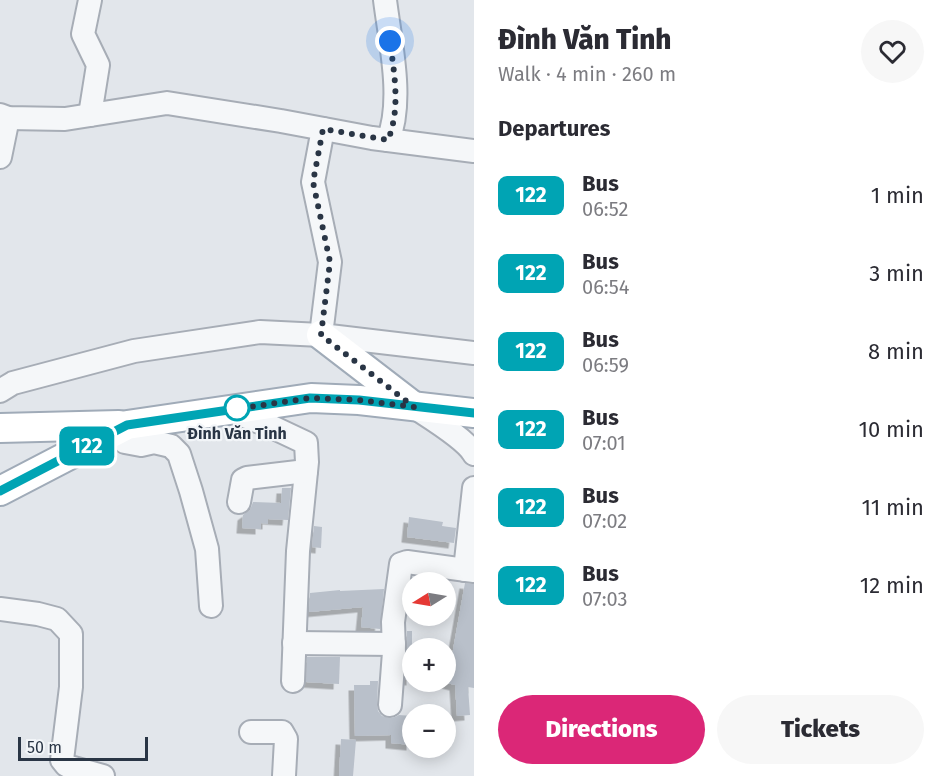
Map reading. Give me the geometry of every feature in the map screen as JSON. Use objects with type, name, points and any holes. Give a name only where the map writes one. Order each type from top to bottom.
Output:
[{"type":"main road","points":[[321,335],[414,407]]},
{"type":"main road","points":[[0,428],[127,425],[310,398],[359,400],[474,413]]},
{"type":"main road","points":[[0,491],[127,425]]},
{"type":"street","points":[[90,0],[83,34],[98,65],[90,115]]},
{"type":"street","points":[[385,0],[396,87],[392,131],[388,140]]},
{"type":"street","points":[[0,158],[4,117],[65,119],[167,103],[388,140],[474,151]]},
{"type":"street","points":[[321,335],[330,262],[313,182],[323,129]]},
{"type":"street","points":[[0,391],[13,383],[134,351],[260,332],[321,335],[474,353]]},
{"type":"street","points":[[414,407],[463,441],[474,454]]},
{"type":"street","points":[[229,410],[306,443],[306,471],[298,551],[293,681]]},
{"type":"street","points":[[127,425],[122,436],[125,442],[141,445],[154,442],[171,446],[179,454],[207,549],[212,606]]},
{"type":"street","points":[[239,502],[243,480],[247,478],[306,471]]},
{"type":"street","points":[[390,705],[393,622],[401,564],[407,562],[470,571],[474,488]]},
{"type":"street","points":[[0,609],[38,614],[57,620],[71,634],[71,687],[62,760],[66,765],[103,776]]},
{"type":"street","points":[[294,643],[394,644]]},
{"type":"street","points":[[251,732],[282,732],[286,740],[284,776]]},
{"type":"building","points":[[282,488],[291,488],[288,520],[268,519],[268,524],[261,523],[261,529],[242,528],[243,515],[250,510],[253,502],[281,503]]},
{"type":"building","points":[[409,517],[443,522],[442,526],[456,528],[454,543],[407,537]]},
{"type":"building","points":[[314,526],[322,527],[321,548],[312,547]]},
{"type":"building","points":[[465,583],[474,584],[474,688],[468,687],[470,715],[457,716],[455,638]]},
{"type":"building","points":[[384,589],[380,629],[361,627],[363,607],[309,612],[310,593]]},
{"type":"building","points":[[407,631],[412,631],[412,638],[407,638]]},
{"type":"building","points":[[307,657],[340,657],[339,684],[306,682]]},
{"type":"building","points":[[370,681],[378,681],[377,705],[382,716],[390,718],[402,715],[402,744],[391,743],[391,735],[355,736],[354,685],[370,685]]},
{"type":"building","points":[[341,739],[356,740],[353,776],[339,776]]},
{"type":"bus line","name":"122","points":[[0,491],[127,425],[310,398],[359,400],[474,413]]},
{"type":"place","name":"Đình Văn Tinh","points":[[237,408]]},
{"type":"route","points":[[237,408],[229,410],[310,398],[359,400],[414,407],[321,335],[330,262],[313,182],[323,129],[388,140],[392,131],[396,87],[390,41]]}]
